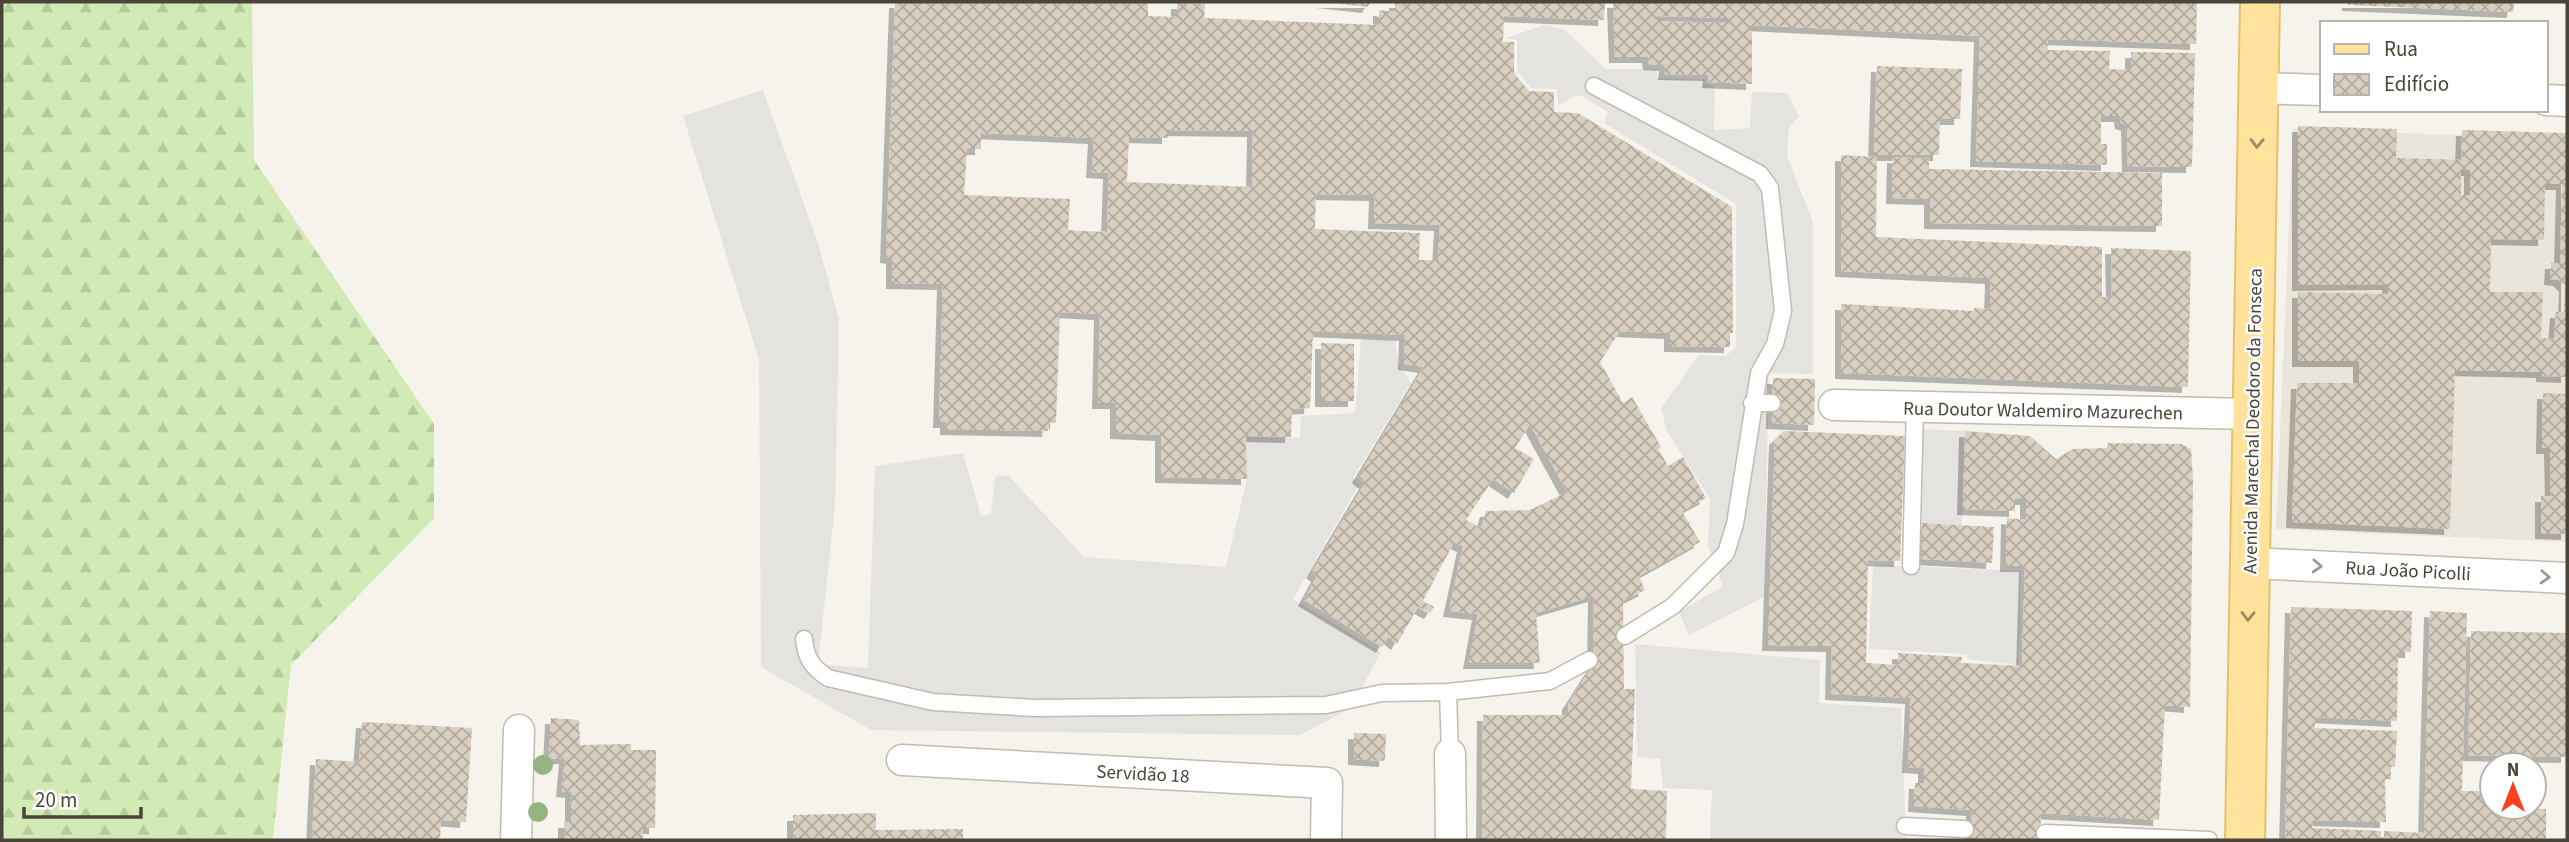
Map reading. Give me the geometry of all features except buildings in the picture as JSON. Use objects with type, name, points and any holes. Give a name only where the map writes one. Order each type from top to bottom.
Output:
[{"type":"main road","name":"Avenida Marechal Deodoro da Fonseca","points":[[2245,840],[2260,2]]},
{"type":"street","points":[[2258,88],[2320,90]]},
{"type":"street","points":[[2548,100],[2567,100]]},
{"type":"street","name":"Rua Doutor Waldemiro Mazurechen","points":[[1824,405],[2252,414]]},
{"type":"street","name":"Rua João Picolli","points":[[2249,562],[2567,578]]},
{"type":"street","points":[[516,840],[519,730]]},
{"type":"street","points":[[1450,754],[1451,840]]},
{"type":"street","name":"Servidão 18","points":[[902,760],[1327,783],[1326,840]]},
{"type":"lane","points":[[1594,86],[1760,174],[1770,188],[1783,311],[1774,344],[1759,373],[1752,403],[1735,524],[1726,553],[1673,606],[1625,636]]},
{"type":"lane","points":[[1752,403],[1772,403]]},
{"type":"lane","points":[[1911,566],[1915,407]]},
{"type":"lane","points":[[804,639],[805,655],[815,669],[828,678],[933,702],[1035,708],[1326,705],[1382,693],[1448,692],[1550,681],[1589,660]]},
{"type":"lane","points":[[1448,692],[1450,754]]},
{"type":"lane","points":[[1905,826],[1965,829]]},
{"type":"lane","points":[[2045,833],[2209,840]]},
{"type":"shaded area","points":[[1544,25],[1565,30],[1606,69],[1656,69],[1658,78],[1705,79],[1705,83],[1715,86],[1714,130],[1750,128],[1752,92],[1787,93],[1799,116],[1789,128],[1787,156],[1813,222],[1813,374],[1769,373],[1764,597],[1689,635],[1679,612],[1723,586],[1708,545],[1710,499],[1667,431],[1661,408],[1699,355],[1726,356],[1736,347],[1736,204],[1604,123],[1608,112],[1584,97],[1577,95],[1558,105],[1557,89],[1531,88],[1517,71],[1517,40],[1506,38]]},
{"type":"shaded area","points":[[763,90],[819,246],[839,320],[835,507],[818,664],[868,668],[875,466],[963,453],[981,516],[991,514],[995,477],[1008,475],[1084,557],[1226,567],[1247,479],[1246,436],[1300,438],[1301,416],[1355,413],[1361,340],[1395,340],[1399,365],[1411,383],[1353,478],[1359,485],[1293,599],[1381,652],[1351,708],[1300,735],[871,730],[761,667],[759,360],[683,116]]},
{"type":"shaded area","points":[[2293,129],[2567,139],[2567,542],[2276,529]]},
{"type":"shaded area","points":[[1923,429],[1965,431],[1962,525],[1922,523]]},
{"type":"shaded area","points":[[1873,565],[2021,571],[2019,665],[1967,659],[1967,654],[1869,649]]},
{"type":"shaded area","points":[[1635,644],[1820,660],[1819,703],[1901,708],[1906,840],[1710,840],[1712,790],[1663,788],[1660,759],[1637,757]]},
{"type":"green space","points":[[2,2],[252,2],[254,160],[434,424],[434,518],[291,665],[273,840],[2,840]]}]
